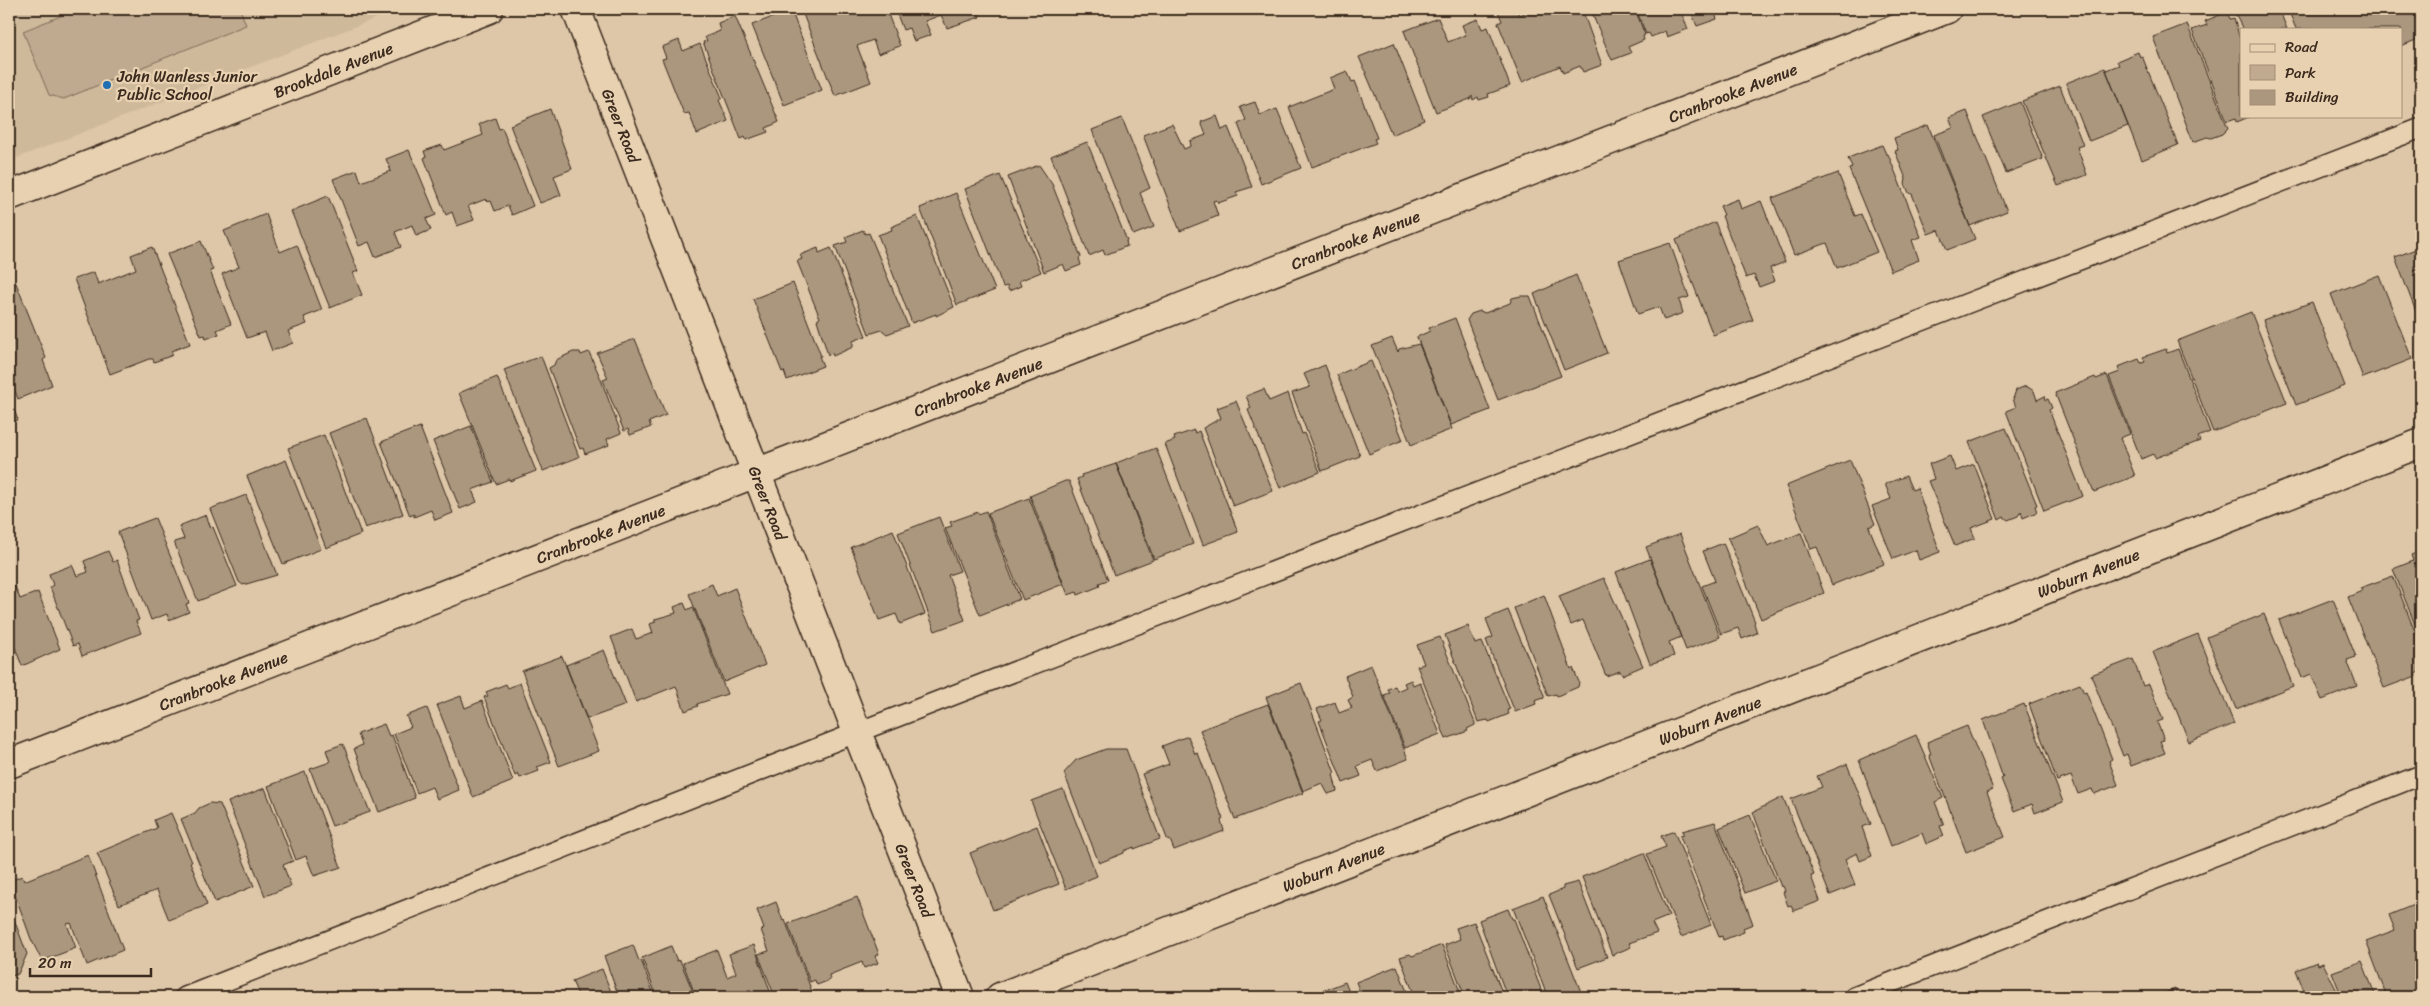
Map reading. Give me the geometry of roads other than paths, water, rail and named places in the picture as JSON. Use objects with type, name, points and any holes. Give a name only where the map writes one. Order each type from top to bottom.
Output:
[{"type":"street","name":"Brookdale Avenue","points":[[9,196],[489,9]]},
{"type":"street","name":"Greer Road","points":[[576,9],[960,997]]},
{"type":"street","name":"Cranbrooke Avenue","points":[[9,764],[1947,9]]},
{"type":"street","name":"Woburn Avenue","points":[[1000,997],[2421,444]]},
{"type":"lane","points":[[185,997],[858,732],[2421,128]]},
{"type":"lane","points":[[1854,997],[2421,775]]},
{"type":"place","name":"John Wanless Junior Public School","points":[[107,85]]}]
